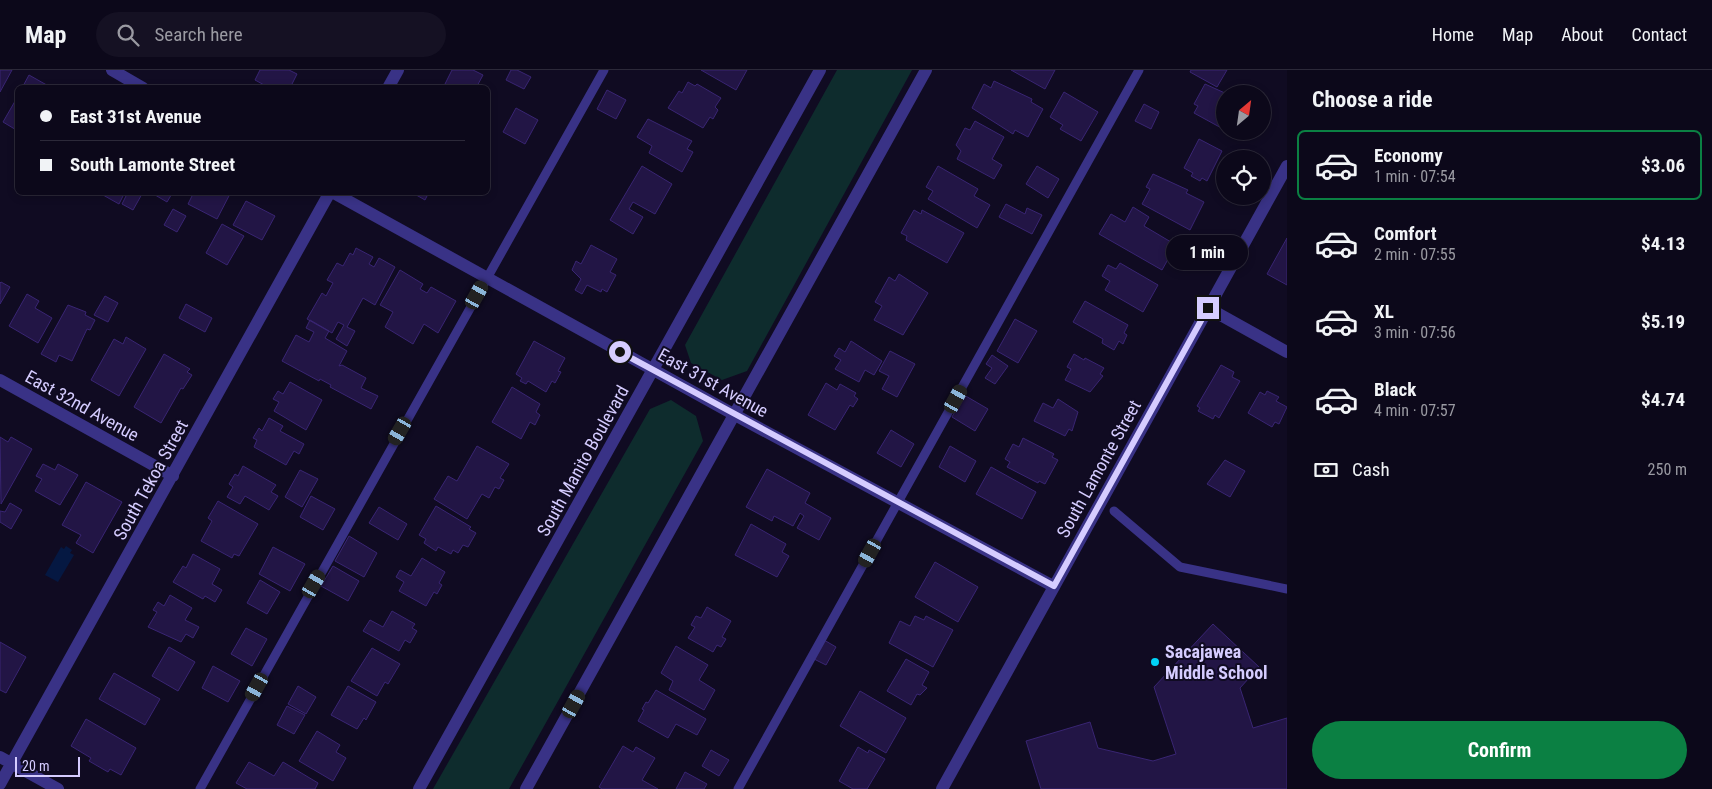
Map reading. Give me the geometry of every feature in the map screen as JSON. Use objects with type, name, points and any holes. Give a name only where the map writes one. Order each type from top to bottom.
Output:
[{"type":"street","points":[[112,70],[138,85]]},
{"type":"street","points":[[390,85],[398,70]]},
{"type":"street","name":"South Manito Boulevard","points":[[419,789],[820,70]]},
{"type":"street","points":[[526,789],[926,70]]},
{"type":"street","name":"South Lamonte Street","points":[[942,789],[1287,166]]},
{"type":"street","name":"South Tekoa Street","points":[[0,784],[174,476],[329,195]]},
{"type":"street","name":"East 31st Avenue","points":[[336,195],[735,415],[1054,586]]},
{"type":"street","points":[[1208,308],[1287,352]]},
{"type":"street","name":"East 32nd Avenue","points":[[0,380],[174,476]]},
{"type":"street","points":[[0,756],[58,789]]},
{"type":"lane","points":[[200,789],[604,70]]},
{"type":"lane","points":[[738,789],[1138,70]]},
{"type":"lane","points":[[1114,511],[1180,567],[1287,589]]},
{"type":"green space","points":[[837,70],[912,70],[747,371],[722,380],[691,363],[685,345]]},
{"type":"green space","points":[[671,400],[696,416],[703,441],[509,789],[433,789],[650,409]]},
{"type":"water","points":[[66,546],[72,550],[70,553],[74,555],[58,582],[45,575],[61,547],[64,549]]},
{"type":"building","points":[[0,70],[12,70],[0,92]]},
{"type":"building","points":[[260,70],[289,70],[297,74],[292,85],[264,85],[255,80]]},
{"type":"building","points":[[452,70],[473,70],[483,75],[478,85],[444,85]]},
{"type":"building","points":[[511,70],[517,70],[531,77],[524,89],[506,80]]},
{"type":"building","points":[[701,70],[747,70],[736,90]]},
{"type":"building","points":[[1011,70],[1055,70],[1045,89]]},
{"type":"building","points":[[1191,70],[1227,70],[1216,86],[1190,72]]},
{"type":"building","points":[[29,75],[47,85],[24,85]]},
{"type":"building","points":[[994,81],[1032,99],[1031,102],[1043,109],[1028,137],[1015,130],[1013,134],[972,108],[984,84],[991,88]]},
{"type":"building","points":[[688,82],[695,86],[697,84],[721,98],[715,107],[718,110],[713,119],[710,117],[703,128],[668,108],[679,91],[682,93]]},
{"type":"building","points":[[1205,84],[1216,89],[1216,125],[1194,113],[1198,106],[1194,104]]},
{"type":"building","points":[[607,90],[626,100],[616,119],[597,109]]},
{"type":"building","points":[[1064,92],[1098,112],[1081,141],[1060,129],[1063,125],[1050,117]]},
{"type":"building","points":[[15,101],[15,129],[3,122]]},
{"type":"building","points":[[1144,104],[1159,112],[1151,129],[1135,121]]},
{"type":"building","points":[[516,108],[538,120],[525,144],[503,132]]},
{"type":"building","points":[[648,119],[692,141],[687,149],[693,152],[682,172],[649,153],[652,146],[637,137]]},
{"type":"building","points":[[975,121],[1004,137],[992,159],[1002,165],[994,179],[957,159],[961,151],[956,145],[965,128],[970,130]]},
{"type":"building","points":[[1199,139],[1220,150],[1216,150],[1216,163],[1207,181],[1202,178],[1200,181],[1191,176],[1193,173],[1184,168]]},
{"type":"building","points":[[642,166],[672,184],[655,214],[633,202],[629,209],[643,217],[633,234],[610,220]]},
{"type":"building","points":[[938,166],[978,189],[974,196],[990,205],[977,228],[928,199],[933,191],[926,187]]},
{"type":"building","points":[[1037,166],[1059,179],[1048,198],[1026,184]]},
{"type":"building","points":[[1153,174],[1188,190],[1186,193],[1204,202],[1190,230],[1142,204],[1150,189],[1146,187]]},
{"type":"building","points":[[103,195],[124,195],[119,204]]},
{"type":"building","points":[[126,195],[141,195],[133,210],[122,204]]},
{"type":"building","points":[[155,195],[171,195],[167,202]]},
{"type":"building","points":[[192,195],[229,195],[217,219],[188,204]]},
{"type":"building","points":[[416,195],[428,195],[425,200]]},
{"type":"building","points":[[246,201],[275,216],[262,240],[233,225]]},
{"type":"building","points":[[1006,204],[1025,214],[1027,208],[1042,215],[1032,234],[999,217]]},
{"type":"building","points":[[1133,207],[1149,217],[1144,226],[1176,245],[1162,270],[1099,234],[1111,214],[1125,222]]},
{"type":"building","points":[[173,209],[186,216],[177,232],[164,225]]},
{"type":"building","points":[[914,210],[921,214],[922,210],[964,233],[947,263],[906,240],[907,236],[901,233]]},
{"type":"building","points":[[222,224],[244,236],[227,265],[206,253]]},
{"type":"building","points":[[1287,238],[1287,285],[1267,274]]},
{"type":"building","points":[[591,245],[617,259],[610,272],[616,275],[607,292],[602,289],[601,292],[587,285],[582,294],[575,290],[581,279],[572,270],[576,261],[581,264]]},
{"type":"building","points":[[356,248],[373,257],[369,264],[374,267],[379,258],[395,267],[375,305],[363,298],[347,327],[355,331],[347,346],[336,339],[344,325],[338,322],[332,333],[307,319],[322,293],[326,296],[333,283],[327,280],[337,263],[343,266],[350,253],[353,255]]},
{"type":"building","points":[[1120,263],[1158,285],[1143,312],[1105,290],[1110,281],[1102,276],[1108,265],[1116,269]]},
{"type":"building","points":[[400,270],[423,284],[420,289],[427,293],[431,287],[456,301],[438,333],[424,324],[413,344],[385,327],[393,312],[380,305]]},
{"type":"building","points":[[899,274],[928,293],[903,335],[874,320],[882,306],[875,302],[889,277],[895,281]]},
{"type":"building","points":[[0,283],[10,287],[0,304]]},
{"type":"building","points":[[27,294],[39,301],[35,308],[52,318],[38,343],[9,326]]},
{"type":"building","points":[[105,296],[118,303],[108,322],[94,315]]},
{"type":"building","points":[[1085,301],[1128,325],[1124,333],[1127,335],[1123,344],[1119,341],[1114,350],[1102,343],[1103,339],[1073,322]]},
{"type":"building","points":[[186,304],[212,318],[205,332],[179,318]]},
{"type":"building","points":[[68,305],[86,312],[85,315],[95,320],[90,330],[87,329],[72,361],[59,355],[56,362],[41,354]]},
{"type":"building","points":[[1015,319],[1037,331],[1018,363],[997,351]]},
{"type":"building","points":[[310,320],[329,331],[325,338],[347,351],[339,366],[342,365],[366,378],[361,388],[378,396],[371,409],[330,387],[331,385],[320,379],[319,381],[282,361],[296,335],[309,342],[314,332],[306,328]]},
{"type":"building","points":[[126,337],[146,349],[119,396],[91,380],[114,339],[123,344]]},
{"type":"building","points":[[534,341],[565,358],[558,371],[561,372],[555,383],[552,381],[546,392],[528,381],[526,384],[520,381],[522,378],[516,374]]},
{"type":"building","points":[[851,341],[882,361],[874,375],[865,370],[859,382],[835,369],[841,360],[834,356],[839,348],[845,352]]},
{"type":"building","points":[[890,351],[915,364],[897,397],[882,389],[889,376],[879,371]]},
{"type":"building","points":[[164,354],[190,369],[187,372],[192,375],[183,389],[181,388],[161,423],[134,407]]},
{"type":"building","points":[[1074,354],[1104,368],[1100,374],[1103,376],[1090,392],[1065,380],[1071,369],[1067,367]]},
{"type":"building","points":[[992,355],[1008,366],[995,384],[985,378],[992,368],[986,364]]},
{"type":"building","points":[[1221,365],[1234,372],[1232,377],[1240,381],[1219,418],[1215,415],[1213,419],[1198,411],[1200,408],[1197,406]]},
{"type":"building","points":[[290,382],[322,400],[306,430],[274,411],[279,402],[273,399],[278,391],[283,394]]},
{"type":"building","points":[[826,383],[837,390],[840,384],[856,393],[854,396],[858,399],[853,407],[850,405],[835,430],[808,415]]},
{"type":"building","points":[[512,387],[540,404],[536,412],[540,415],[535,425],[530,422],[521,439],[492,422]]},
{"type":"building","points":[[1267,391],[1279,397],[1276,401],[1287,407],[1279,424],[1275,422],[1272,427],[1248,413],[1260,392],[1265,395]]},
{"type":"building","points":[[964,395],[988,409],[975,431],[952,417]]},
{"type":"building","points":[[1058,399],[1078,412],[1072,431],[1069,429],[1065,436],[1034,421],[1043,403],[1053,408]]},
{"type":"building","points":[[269,418],[283,426],[280,431],[304,444],[299,454],[294,451],[286,465],[254,447],[257,440],[253,438],[259,428],[262,431]]},
{"type":"building","points":[[891,430],[914,444],[901,467],[877,453]]},
{"type":"building","points":[[0,437],[8,442],[11,437],[32,449],[1,504]]},
{"type":"building","points":[[1023,438],[1054,454],[1052,457],[1058,460],[1045,484],[1039,481],[1038,483],[1007,467],[1010,462],[1005,459],[1013,444],[1019,447]]},
{"type":"building","points":[[477,446],[509,464],[500,478],[504,480],[499,489],[495,487],[489,498],[482,494],[467,519],[434,499],[448,476],[457,481]]},
{"type":"building","points":[[950,446],[976,461],[965,482],[939,467]]},
{"type":"building","points":[[1225,460],[1245,471],[1230,497],[1207,484]]},
{"type":"building","points":[[43,464],[55,470],[58,464],[78,475],[60,505],[35,491],[42,479],[36,476]]},
{"type":"building","points":[[243,466],[276,485],[271,492],[278,496],[269,510],[245,496],[240,504],[227,497],[233,487],[229,484],[235,474],[238,476]]},
{"type":"building","points":[[991,467],[1036,492],[1022,519],[976,494]]},
{"type":"building","points":[[767,469],[810,493],[805,503],[831,518],[819,540],[797,528],[804,516],[800,513],[793,526],[774,516],[772,521],[746,507]]},
{"type":"building","points":[[300,470],[318,479],[302,507],[285,497]]},
{"type":"building","points":[[86,482],[122,502],[93,553],[76,543],[81,535],[62,525]]},
{"type":"building","points":[[311,496],[335,509],[323,530],[300,517]]},
{"type":"building","points":[[218,501],[258,524],[239,556],[234,554],[232,558],[201,541],[212,521],[208,518]]},
{"type":"building","points":[[10,503],[22,510],[11,529],[0,522],[0,511],[5,512]]},
{"type":"building","points":[[436,506],[471,527],[469,529],[476,533],[468,547],[463,545],[458,553],[453,550],[451,554],[438,547],[436,551],[424,543],[426,539],[419,535]]},
{"type":"building","points":[[379,507],[407,524],[398,540],[369,523]]},
{"type":"building","points":[[751,524],[786,544],[782,552],[789,556],[777,577],[735,555]]},
{"type":"building","points":[[349,536],[377,553],[364,577],[335,561]]},
{"type":"building","points":[[273,547],[305,564],[290,591],[259,574]]},
{"type":"building","points":[[193,554],[220,569],[212,584],[222,590],[215,602],[205,596],[203,599],[173,582],[183,566],[186,568]]},
{"type":"building","points":[[422,558],[445,572],[439,583],[442,585],[437,594],[434,592],[426,606],[399,591],[404,582],[396,577],[400,570],[411,576]]},
{"type":"building","points":[[935,562],[978,587],[958,622],[915,597]]},
{"type":"building","points":[[333,566],[359,581],[348,601],[321,586]]},
{"type":"building","points":[[260,580],[280,592],[267,614],[247,603]]},
{"type":"building","points":[[170,595],[192,608],[185,620],[199,627],[193,638],[186,634],[181,642],[148,627],[157,612],[153,610],[158,602],[164,606]]},
{"type":"building","points":[[707,607],[731,621],[722,637],[726,639],[721,647],[717,645],[713,652],[688,638],[695,627],[691,625],[696,616],[701,618]]},
{"type":"building","points":[[392,611],[415,624],[412,628],[417,631],[410,643],[405,640],[399,651],[363,631],[370,620],[383,627]]},
{"type":"building","points":[[915,616],[924,620],[926,616],[953,630],[933,667],[889,643],[900,621],[910,626]]},
{"type":"building","name":"Sacajawea Middle School","points":[[1213,624],[1259,667],[1240,688],[1253,728],[1287,718],[1287,789],[1041,789],[1026,741],[1090,722],[1098,748],[1153,761],[1176,754],[1154,687]]},
{"type":"building","points":[[246,628],[267,639],[252,666],[231,654]]},
{"type":"building","points":[[824,640],[836,647],[826,665],[814,659]]},
{"type":"building","points":[[0,642],[26,657],[6,693],[0,690]]},
{"type":"building","points":[[676,646],[708,665],[699,680],[715,690],[704,710],[669,690],[673,681],[661,673]]},
{"type":"building","points":[[169,647],[195,662],[178,691],[152,676]]},
{"type":"building","points":[[372,648],[400,664],[388,684],[385,682],[377,696],[351,681]]},
{"type":"building","points":[[906,659],[929,672],[922,685],[927,688],[920,695],[917,694],[911,705],[887,691]]},
{"type":"building","points":[[213,666],[240,681],[228,702],[202,688]]},
{"type":"building","points":[[114,673],[160,699],[145,725],[99,699]]},
{"type":"building","points":[[298,686],[316,697],[306,714],[288,704]]},
{"type":"building","points":[[348,686],[376,702],[366,720],[364,718],[357,729],[331,715]]},
{"type":"building","points":[[656,690],[706,719],[697,735],[676,724],[668,738],[638,721],[646,702],[648,703]]},
{"type":"building","points":[[860,691],[906,718],[886,753],[840,726]]},
{"type":"building","points":[[287,706],[305,715],[294,734],[277,725]]},
{"type":"building","points":[[86,719],[136,748],[121,775],[110,769],[108,772],[89,761],[91,758],[71,746]]},
{"type":"building","points":[[317,731],[340,745],[336,752],[346,758],[333,781],[299,761]]},
{"type":"building","points":[[623,746],[633,752],[636,747],[655,758],[642,780],[658,789],[602,789],[599,787]]},
{"type":"building","points":[[858,747],[868,753],[869,750],[885,759],[867,789],[853,789],[839,781]]},
{"type":"building","points":[[711,750],[729,760],[719,776],[702,766]]},
{"type":"building","points":[[249,762],[274,776],[283,762],[318,783],[315,789],[247,789],[236,783]]},
{"type":"building","points":[[685,772],[707,784],[704,789],[676,789]]},
{"type":"place","name":"Sacajawea Middle School","points":[[1155,662]]},
{"type":"route","points":[[620,352],[1054,586],[1208,308]]}]
